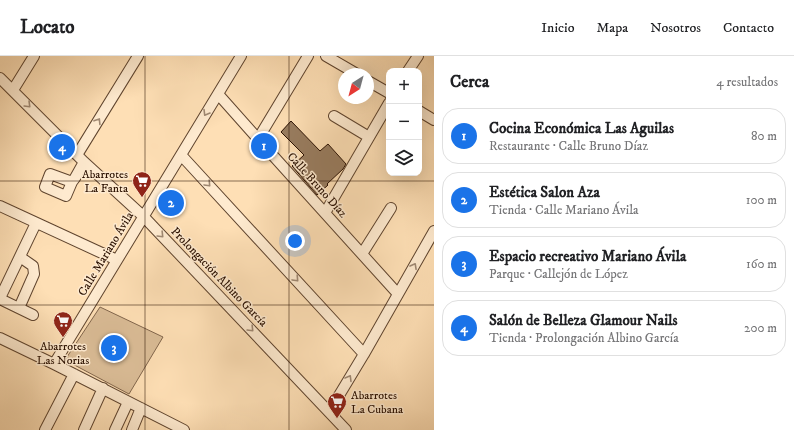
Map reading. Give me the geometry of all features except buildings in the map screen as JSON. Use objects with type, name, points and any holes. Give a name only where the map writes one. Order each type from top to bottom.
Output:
[{"type":"street","points":[[13,90],[34,56]]},
{"type":"street","points":[[72,182],[75,178],[81,158],[138,56]]},
{"type":"street","name":"Calle Mariano Ávila","points":[[54,364],[241,56]]},
{"type":"street","points":[[258,139],[308,56]]},
{"type":"street","points":[[326,56],[347,68]]},
{"type":"street","points":[[410,68],[418,56]]},
{"type":"street","name":"Prolongación Albino García","points":[[2,84],[13,90],[81,158],[144,217],[346,430]]},
{"type":"street","points":[[374,84],[386,91]]},
{"type":"street","name":"Calle Bruno Díaz","points":[[218,94],[398,294]]},
{"type":"street","points":[[325,213],[388,104]]},
{"type":"street","points":[[422,113],[434,120]]},
{"type":"street","points":[[334,116],[369,137]]},
{"type":"street","points":[[181,155],[364,354]]},
{"type":"street","points":[[0,206],[117,260]]},
{"type":"street","points":[[362,254],[391,208]]},
{"type":"street","points":[[34,315],[0,299],[36,223]]},
{"type":"street","points":[[329,412],[434,231]]},
{"type":"street","points":[[19,308],[34,274],[33,266],[20,257]]},
{"type":"street","points":[[0,338],[103,388],[184,430]]},
{"type":"street","points":[[45,430],[74,374]]},
{"type":"street","points":[[84,430],[103,388]]},
{"type":"street","points":[[115,430],[128,402]]},
{"type":"street","points":[[132,430],[141,408]]},
{"type":"shaded area","points":[[100,307],[163,337],[129,394],[65,360]]},
{"type":"place","name":"Cocina Económica Las Aguilas","points":[[264,146]]},
{"type":"place","name":"Salón de Belleza Glamour Nails","points":[[62,147]]},
{"type":"place","name":"Abarrotes La Fanta","points":[[142,198]]},
{"type":"place","name":"Estética Salon Aza","points":[[171,203]]},
{"type":"place","name":"Abarrotes Las Norias","points":[[63,338]]},
{"type":"place","name":"Espacio recreativo Mariano Ávila","points":[[114,348]]},
{"type":"place","name":"Abarrotes La Cubana","points":[[337,419]]}]
